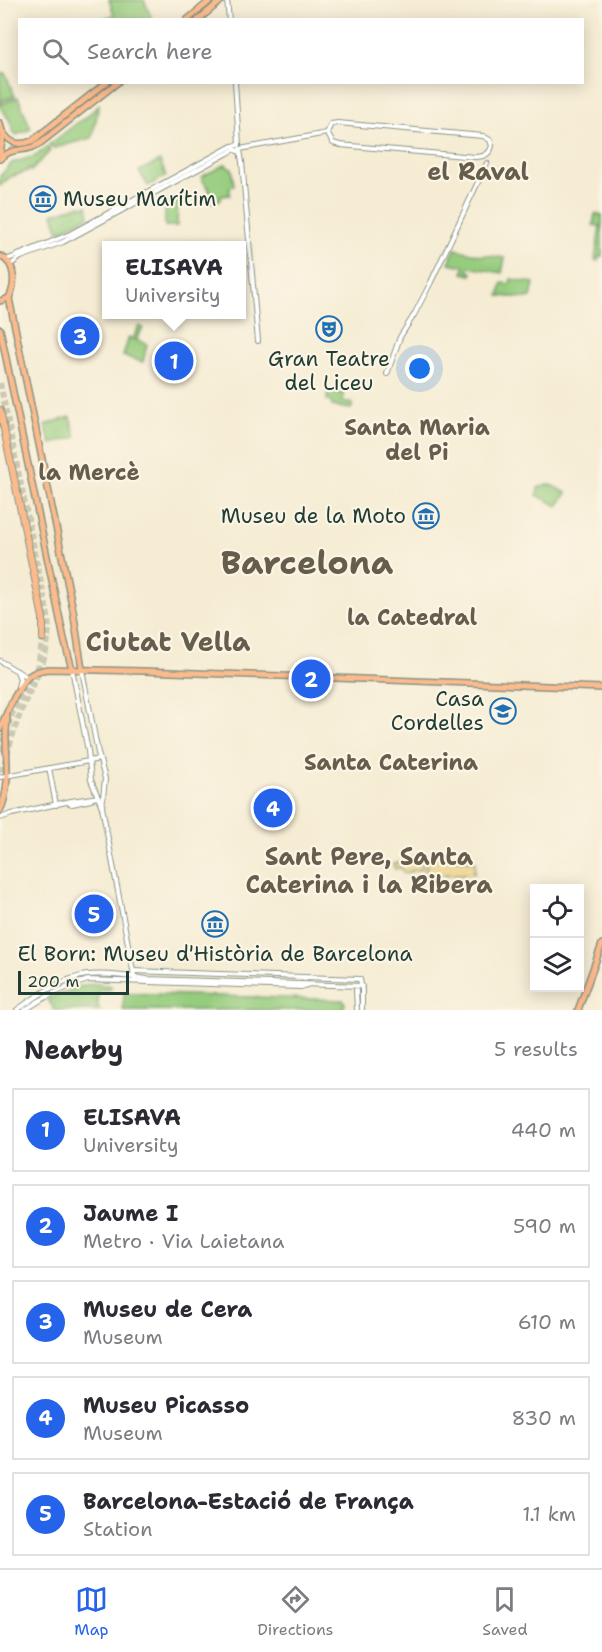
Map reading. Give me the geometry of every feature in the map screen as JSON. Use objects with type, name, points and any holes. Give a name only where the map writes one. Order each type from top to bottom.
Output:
[{"type":"highway","points":[[0,410],[43,618],[43,638]]},
{"type":"main road","points":[[188,18],[211,0]]},
{"type":"main road","points":[[200,18],[222,0]]},
{"type":"main road","points":[[0,123],[3,132],[14,143],[32,141],[104,84]]},
{"type":"main road","points":[[0,159],[9,151],[27,150],[39,144],[115,84]]},
{"type":"main road","points":[[0,154],[3,132]]},
{"type":"main road","points":[[3,259],[14,281],[9,298],[73,610],[82,669]]},
{"type":"main road","points":[[0,301],[9,298]]},
{"type":"main road","points":[[0,329],[72,669]]},
{"type":"main road","points":[[0,729],[17,692],[27,677],[45,669],[602,688]]},
{"type":"main road","points":[[0,811],[6,795],[7,714]]},
{"type":"main road","points":[[578,1010],[602,944]]},
{"type":"street","points":[[227,0],[229,18]]},
{"type":"street","points":[[235,84],[238,148],[243,172],[258,341]]},
{"type":"street","points":[[338,123],[483,136],[488,137],[492,148],[484,156],[476,158],[340,146],[333,143],[327,134],[331,124],[338,123]]},
{"type":"street","points":[[3,259],[70,234],[232,146],[246,148],[327,134]]},
{"type":"street","points":[[387,374],[400,337],[431,282],[487,163]]},
{"type":"street","points":[[0,661],[27,677]]},
{"type":"street","points":[[72,669],[91,780],[102,807],[135,979]]},
{"type":"street","points":[[82,669],[105,779],[102,807]]},
{"type":"street","points":[[16,671],[20,679],[17,692]]},
{"type":"street","points":[[0,777],[100,759]]},
{"type":"street","points":[[49,768],[56,805]]},
{"type":"street","points":[[0,818],[104,796]]},
{"type":"street","points":[[133,971],[360,979],[362,1010]]},
{"type":"street","points":[[17,1010],[43,992],[73,979],[95,975],[301,987],[307,985]]},
{"type":"street","points":[[256,982],[257,975]]},
{"type":"street","points":[[307,977],[307,985]]},
{"type":"street","points":[[25,1010],[50,994],[88,980],[143,978],[351,987],[361,985]]},
{"type":"street","points":[[357,1010],[356,990],[361,985]]},
{"type":"street","points":[[351,987],[356,990]]},
{"type":"green space","points":[[109,0],[144,0],[152,18],[105,18],[114,15]]},
{"type":"green space","points":[[5,73],[15,96],[2,101],[0,75]]},
{"type":"green space","points":[[18,97],[31,129],[16,135],[9,119],[0,107],[0,101],[2,104]]},
{"type":"green space","points":[[99,105],[92,138],[54,148],[49,145],[83,120]]},
{"type":"green space","points":[[47,147],[50,151],[31,171],[30,168],[27,169],[28,171],[10,177],[0,186],[0,176],[12,163],[35,156]]},
{"type":"green space","points":[[160,161],[166,176],[148,186],[139,171]]},
{"type":"green space","points":[[226,164],[232,168],[234,186],[230,187],[230,195],[221,196],[221,200],[210,202],[209,188],[201,177]]},
{"type":"green space","points":[[165,200],[178,200],[177,226],[165,226]]},
{"type":"green space","points":[[81,205],[82,207],[87,205],[89,216],[59,232],[53,214]]},
{"type":"green space","points":[[595,214],[602,215],[602,257],[599,256],[598,261],[595,260],[600,226],[593,225]]},
{"type":"green space","points":[[455,249],[505,258],[502,273],[469,267],[468,271],[472,272],[471,275],[463,273],[464,266],[449,263]]},
{"type":"green space","points":[[511,279],[534,283],[531,297],[499,296],[502,283],[510,284]]},
{"type":"green space","points":[[139,326],[143,328],[136,340],[147,344],[143,362],[123,356],[129,337],[133,339]]},
{"type":"green space","points":[[328,391],[344,394],[343,401],[353,404],[351,409],[332,406],[331,401],[327,400]]},
{"type":"green space","points":[[70,417],[76,437],[51,444],[45,425]]},
{"type":"green space","points":[[546,485],[567,493],[558,506],[537,495],[538,488]]},
{"type":"green space","points":[[84,985],[111,986],[111,989],[98,991],[98,1008],[101,1010],[53,1010],[47,999]]},
{"type":"green space","points":[[124,993],[343,1000],[345,1003],[343,1010],[123,1010]]},
{"type":"sand","points":[[423,856],[422,869],[404,873],[400,867],[395,869],[393,864],[410,858]]},
{"type":"sand","points":[[427,856],[475,862],[474,874],[425,875]]},
{"type":"tunnel","points":[[0,383],[48,616],[49,631],[45,656],[14,730],[0,777]]},
{"type":"tunnel","points":[[0,751],[12,714],[34,676],[43,638]]},
{"type":"place","name":"Museu Marítim","points":[[43,199]]},
{"type":"place","name":"Gran Teatre del Liceu","points":[[329,329]]},
{"type":"place","name":"Museu de Cera","points":[[80,336]]},
{"type":"place","name":"ELISAVA","points":[[174,361]]},
{"type":"place","name":"Museu de la Moto","points":[[426,516]]},
{"type":"place","name":"Jaume I","points":[[311,679]]},
{"type":"place","name":"Casa Cordelles","points":[[503,711]]},
{"type":"place","name":"Museu Picasso","points":[[273,808]]},
{"type":"place","name":"Barcelona-Estació de França","points":[[94,914]]},
{"type":"place","name":"El Born: Museu d'Història de Barcelona","points":[[215,924]]},
{"type":"district","name":"el Raval","points":[[478,172]]},
{"type":"district","name":"Santa Maria del Pi","points":[[417,440]]},
{"type":"district","name":"la Mercè","points":[[89,472]]},
{"type":"district","name":"Barcelona","points":[[307,562]]},
{"type":"district","name":"la Catedral","points":[[412,617]]},
{"type":"district","name":"Ciutat Vella","points":[[168,641]]},
{"type":"district","name":"Santa Caterina","points":[[391,762]]},
{"type":"district","name":"Sant Pere, Santa Caterina i la Ribera","points":[[369,871]]}]
